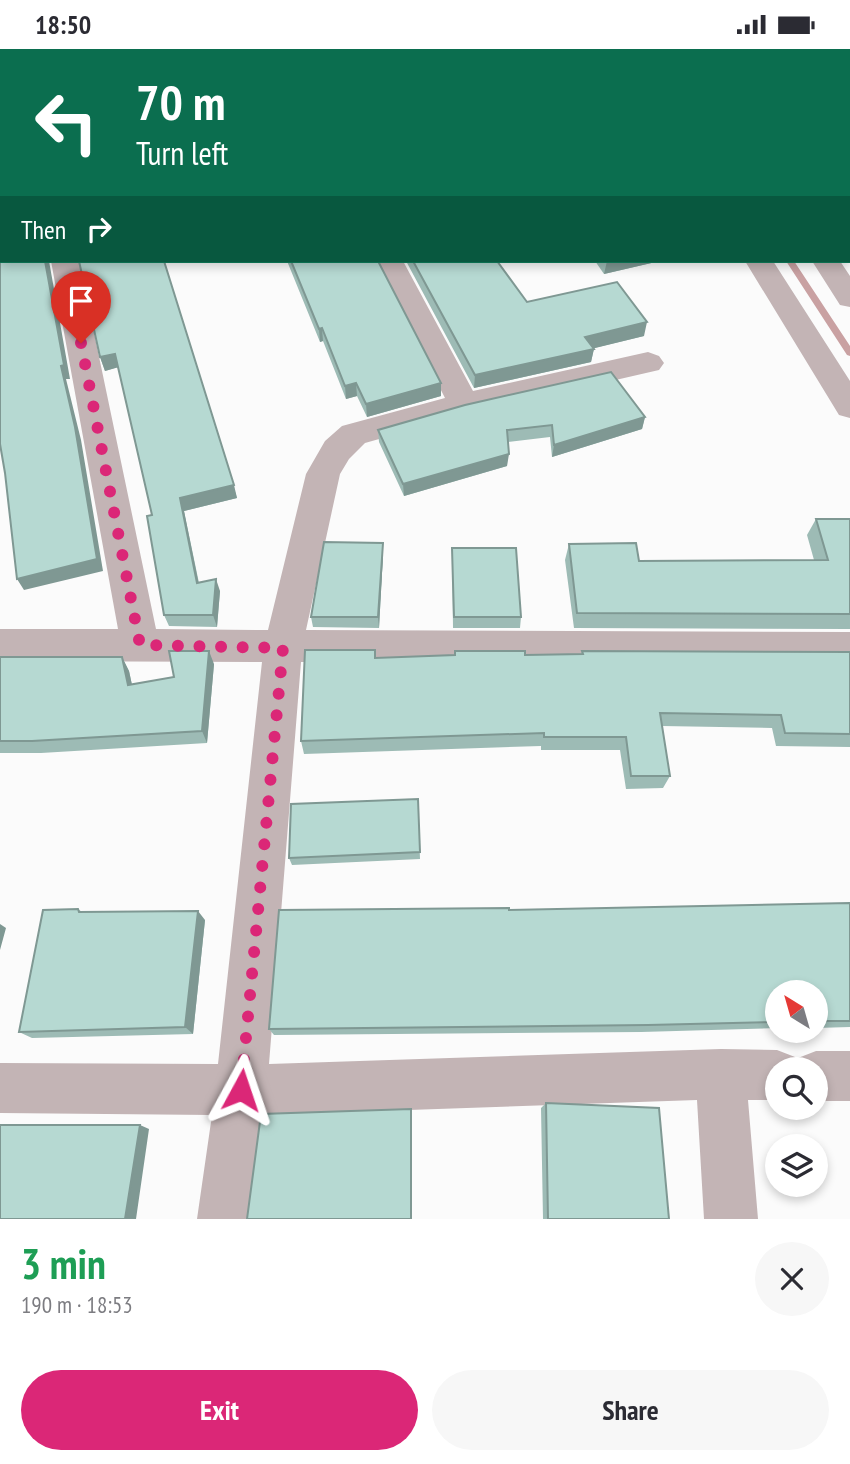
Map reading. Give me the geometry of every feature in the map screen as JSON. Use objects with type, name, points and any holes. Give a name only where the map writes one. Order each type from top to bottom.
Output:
[{"type":"street","points":[[65,263],[140,645]]},
{"type":"street","points":[[390,263],[464,404]]},
{"type":"street","points":[[760,263],[850,407]]},
{"type":"street","points":[[827,263],[850,298]]},
{"type":"street","points":[[224,1219],[241,1090],[283,648],[323,474],[337,450],[354,434],[464,404],[648,363]]},
{"type":"street","points":[[0,645],[850,648]]},
{"type":"street","points":[[721,1074],[731,1219]]},
{"type":"street","points":[[0,1088],[241,1090],[765,1075]]},
{"type":"street","points":[[828,1076],[850,1076]]},
{"type":"building","points":[[0,263],[45,263],[64,365],[61,366],[75,427],[97,559],[17,579],[0,444]]},
{"type":"building","points":[[79,263],[165,263],[234,485],[180,498],[197,583],[216,579],[213,615],[164,615],[147,516],[152,515],[115,354],[100,357]]},
{"type":"building","points":[[292,263],[379,263],[441,383],[366,404],[356,383],[345,386],[322,328],[319,329]]},
{"type":"building","points":[[414,263],[498,263],[527,302],[617,282],[647,322],[585,337],[594,349],[475,375]]},
{"type":"building","points":[[611,372],[645,417],[554,445],[552,425],[507,430],[509,454],[403,484],[378,430],[465,405]]},
{"type":"building","points":[[816,519],[850,519],[850,614],[577,613],[569,544],[636,543],[639,561],[828,560]]},
{"type":"building","points":[[324,542],[383,543],[378,617],[311,617]]},
{"type":"building","points":[[452,548],[516,548],[521,617],[454,617]]},
{"type":"building","points":[[305,650],[375,650],[375,658],[455,655],[455,651],[525,651],[525,655],[583,654],[582,651],[850,652],[850,734],[785,733],[781,715],[660,713],[670,776],[631,776],[626,737],[544,737],[544,733],[301,741]]},
{"type":"building","points":[[169,651],[209,651],[202,731],[0,741],[0,657],[122,657],[128,685],[174,677]]},
{"type":"building","points":[[418,799],[420,852],[289,858],[291,804]]},
{"type":"building","points":[[850,903],[850,1021],[828,1021],[828,980],[765,980],[765,1022],[269,1029],[279,910],[509,910]]},
{"type":"building","points":[[78,909],[79,912],[198,911],[185,1027],[19,1032],[43,910]]},
{"type":"building","points":[[546,1103],[659,1108],[669,1219],[548,1219]]},
{"type":"building","points":[[411,1109],[411,1219],[247,1219],[261,1114]]},
{"type":"building","points":[[0,1125],[140,1125],[125,1219],[0,1219]]},
{"type":"waterway","points":[[791,263],[850,353]]},
{"type":"route","points":[[81,343],[140,645],[283,648],[241,1090]]}]
